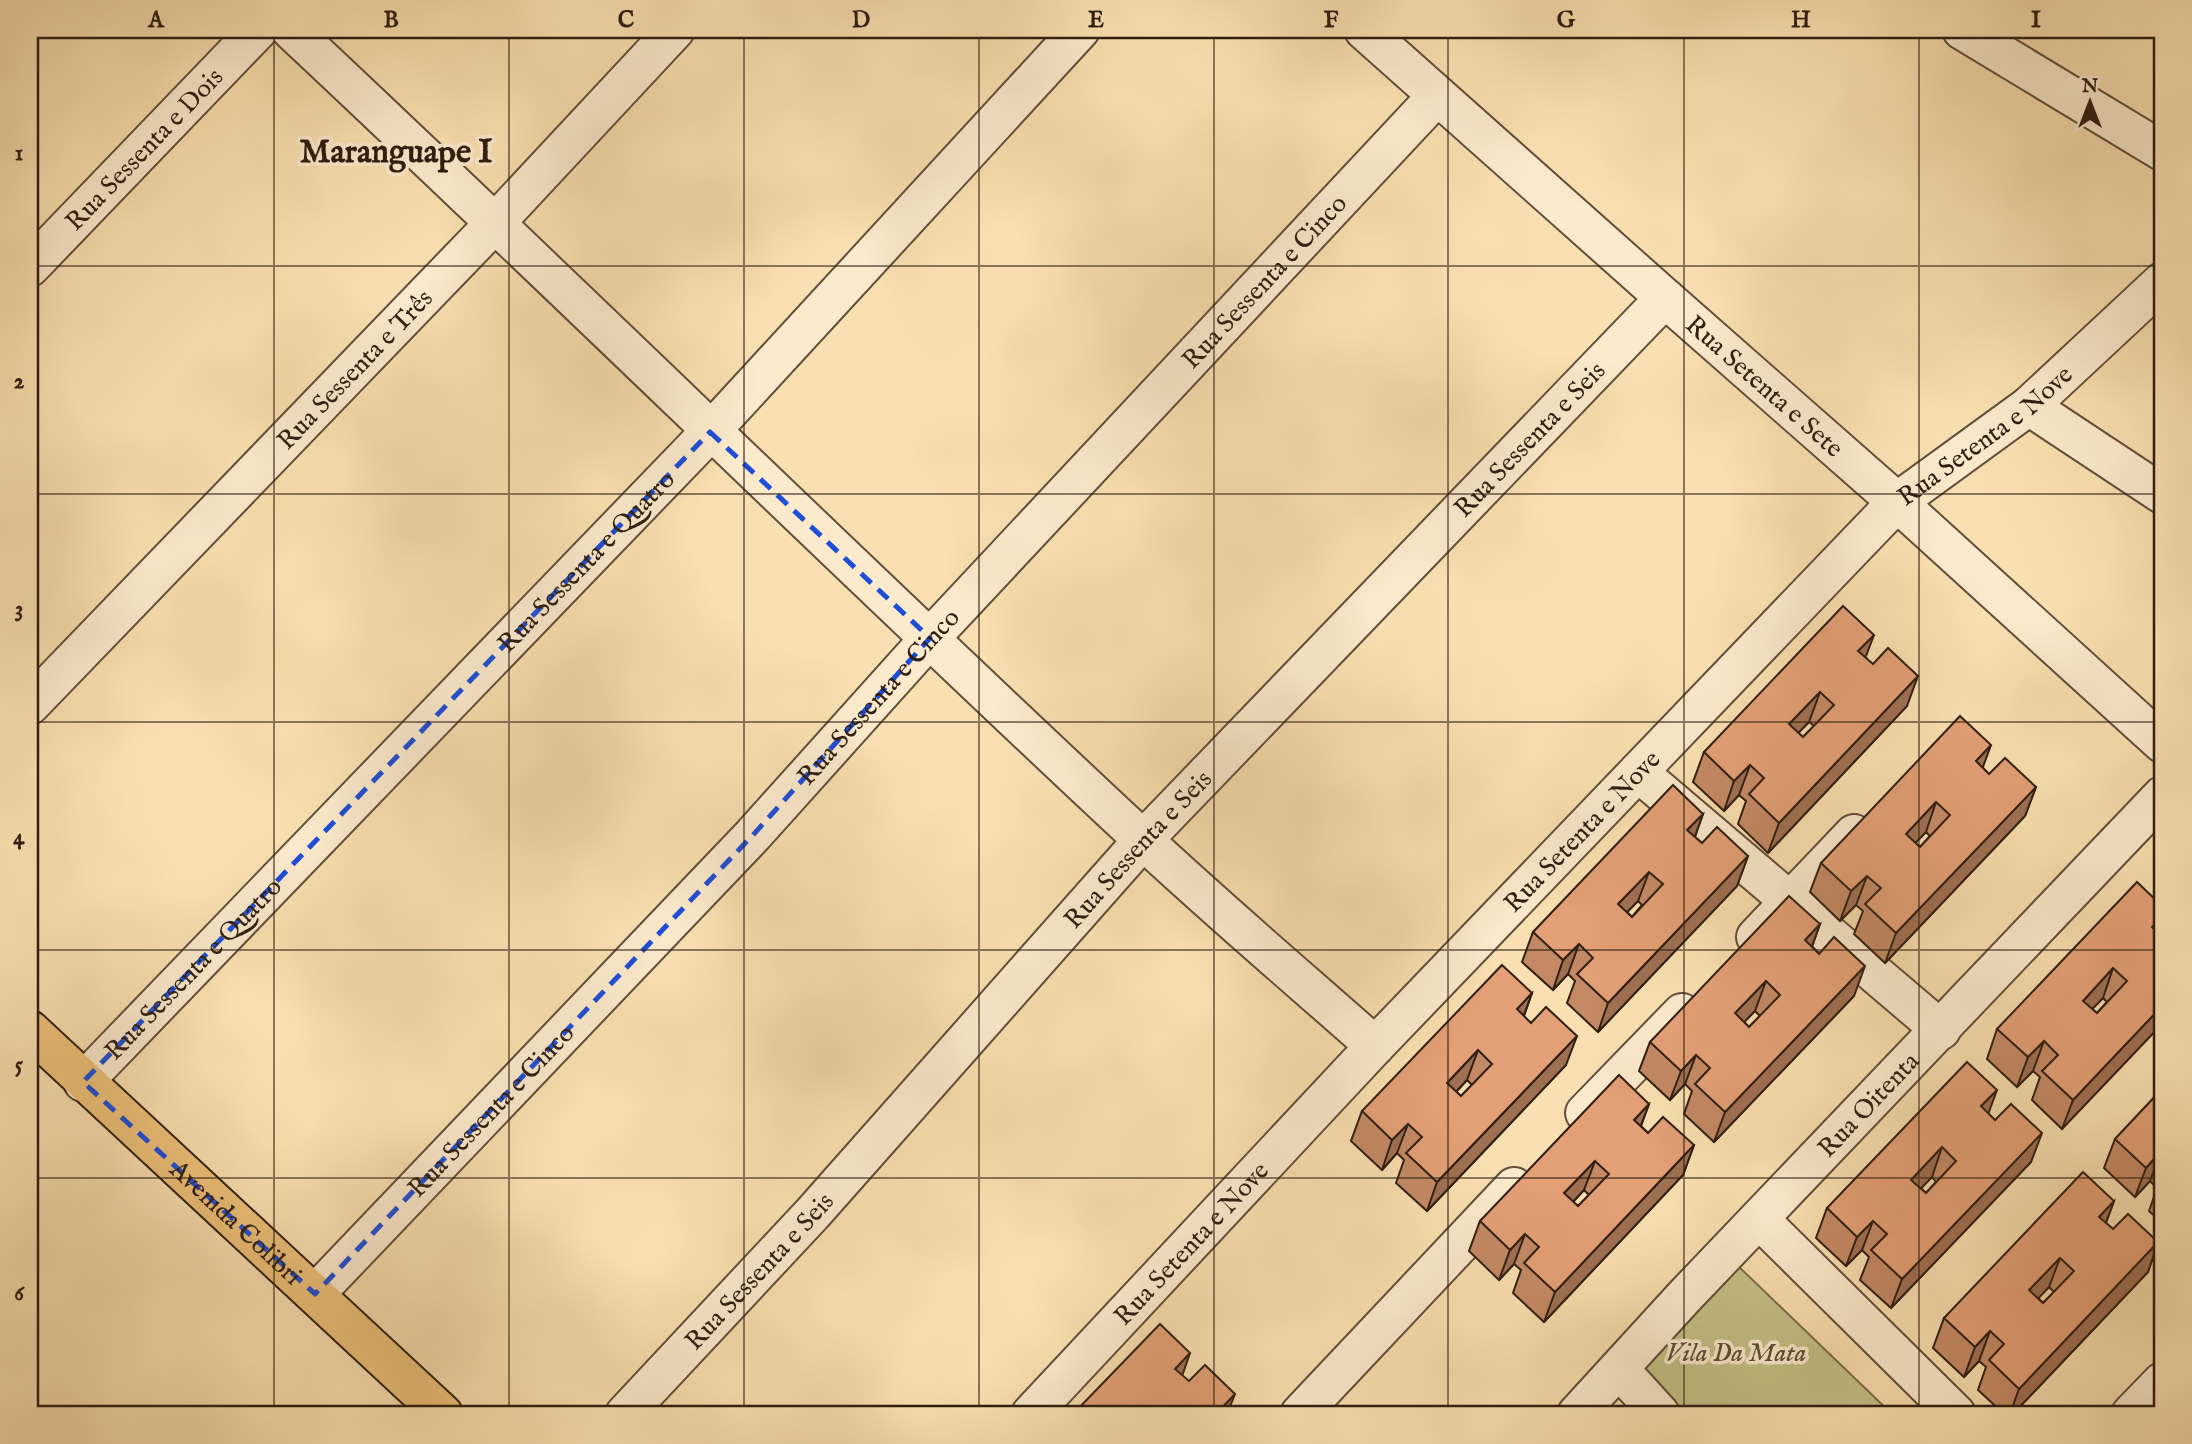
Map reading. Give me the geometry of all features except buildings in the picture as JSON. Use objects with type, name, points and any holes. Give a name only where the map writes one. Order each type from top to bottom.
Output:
[{"type":"main road","name":"Avenida Colibri","points":[[34,1041],[83,1082],[443,1414]]},
{"type":"street","name":"Rua Sessenta e Dois","points":[[30,267],[258,30]]},
{"type":"street","points":[[291,30],[496,222],[710,432],[1143,840],[1375,1046]]},
{"type":"street","name":"Rua Sessenta e Três","points":[[30,705],[496,222],[675,30]]},
{"type":"street","name":"Rua Sessenta e Quatro","points":[[83,1082],[710,432],[1080,30]]},
{"type":"street","name":"Rua Setenta e Sete","points":[[1364,30],[1897,502],[2162,743]]},
{"type":"street","points":[[1978,34],[2162,151]]},
{"type":"street","name":"Rua Sessenta e Cinco","points":[[315,1294],[753,835],[930,638],[1437,96]]},
{"type":"street","name":"Rua Setenta e Nove","points":[[1031,1414],[1375,1046],[1897,502],[2029,406],[2162,282]]},
{"type":"street","name":"Rua Sessenta e Seis","points":[[625,1414],[813,1213],[1143,840],[1665,298]]},
{"type":"street","points":[[2029,406],[2162,494]]},
{"type":"street","points":[[1639,772],[1941,1030]]},
{"type":"street","name":"Rua Oitenta","points":[[1577,1414],[1684,1297],[2162,796]]},
{"type":"street","points":[[1732,961],[1880,807]]},
{"type":"street","points":[[1300,1414],[1703,992]]},
{"type":"street","points":[[1759,1219],[1943,1410]]},
{"type":"street","points":[[1620,1370],[1660,1414]]},
{"type":"street","points":[[2131,1414],[2162,1382]]},
{"type":"highlighted area","points":[[710,432],[930,638],[753,835],[315,1294],[83,1082]]},
{"type":"green space","name":"Vila Da Mata","points":[[1735,1263],[1892,1414],[1669,1414],[1628,1369]]},
{"type":"district","name":"Maranguape I","points":[[396,150]]}]
